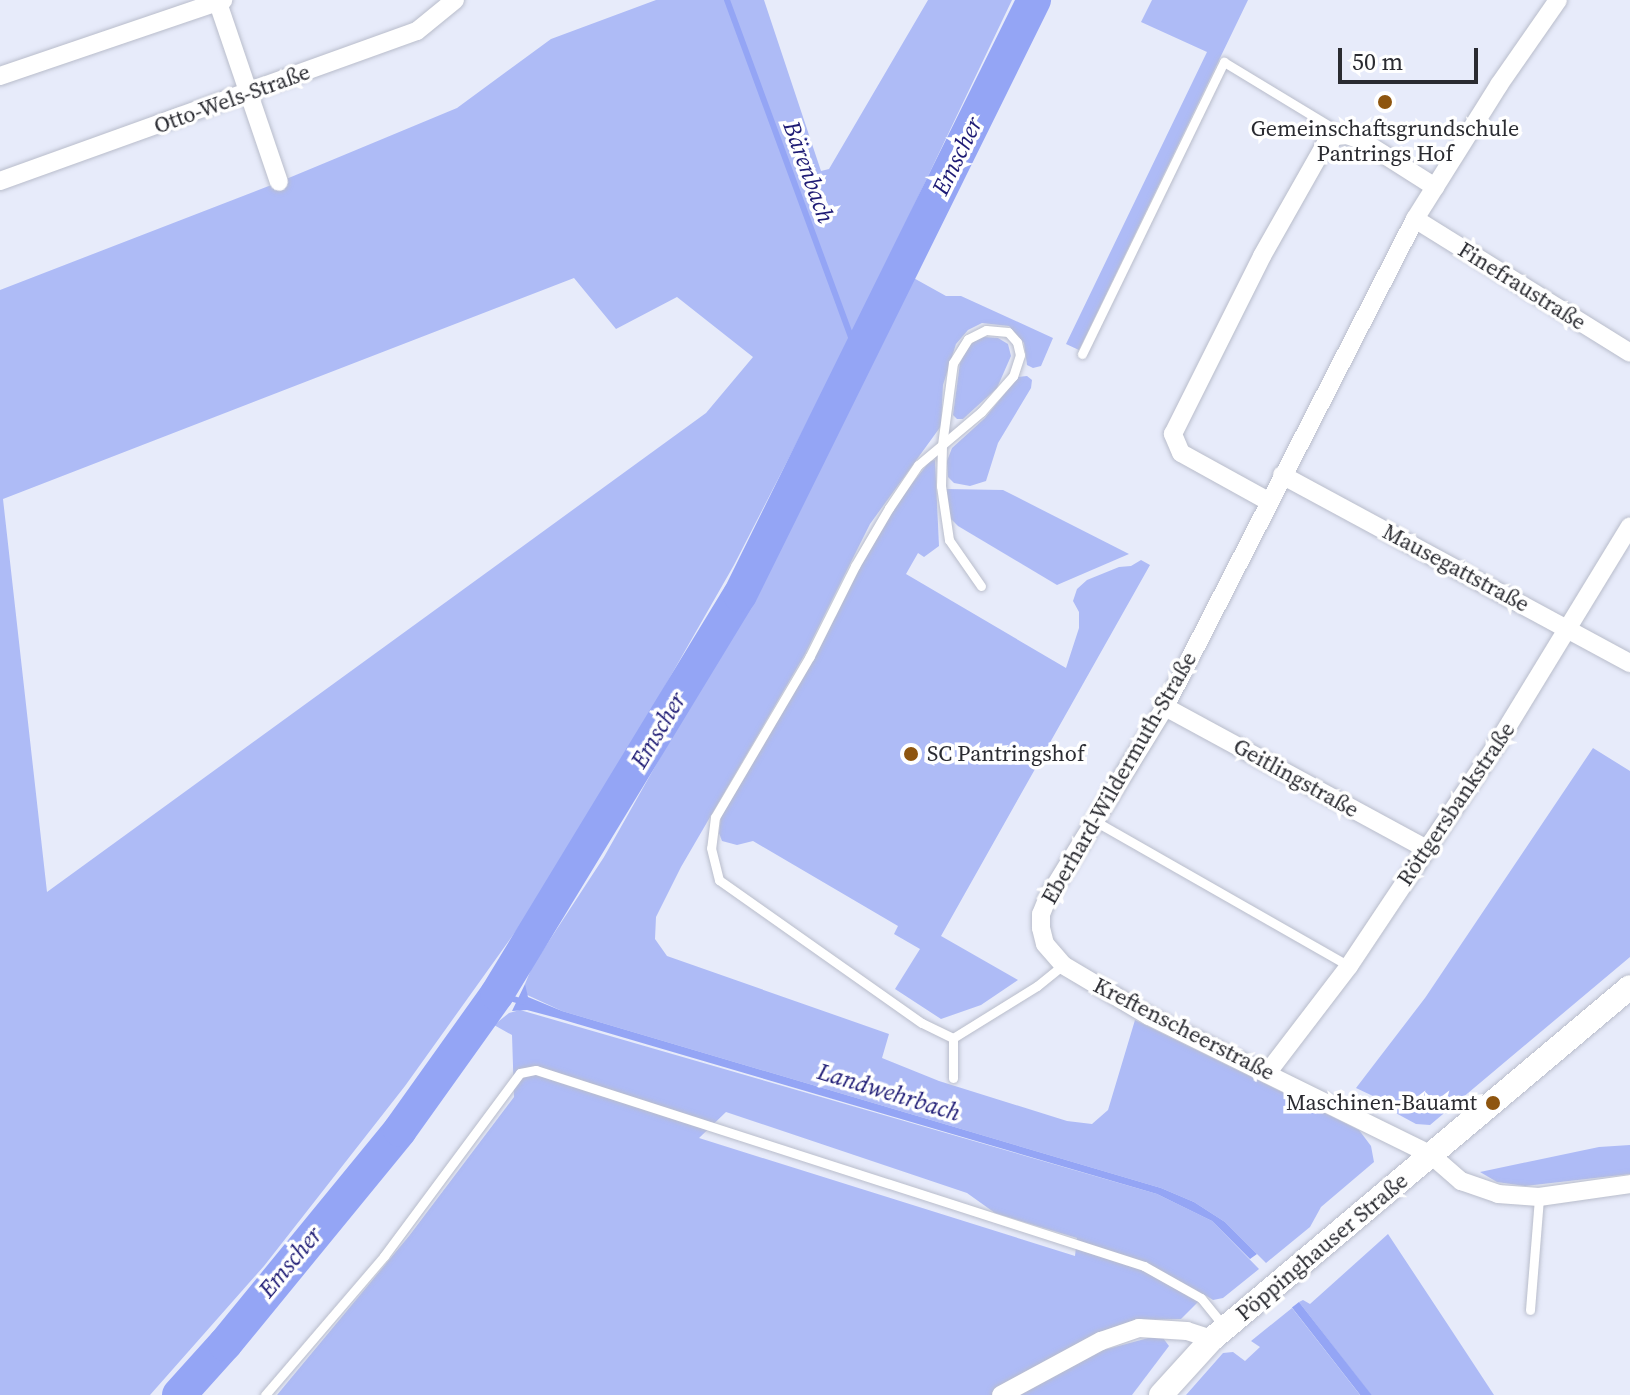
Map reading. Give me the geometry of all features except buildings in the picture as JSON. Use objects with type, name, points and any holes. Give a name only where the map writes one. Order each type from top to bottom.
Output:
[{"type":"main road","name":"Pöppinghauser Straße","points":[[1161,1395],[1219,1333],[1630,987]]},
{"type":"street","name":"Otto-Wels-Straße","points":[[0,181],[249,94],[417,31],[455,0]]},
{"type":"street","name":"Eberhard-Wildermuth-Straße","points":[[1041,928],[1041,914],[1048,897],[1165,707],[1415,219],[1558,0]]},
{"type":"street","points":[[0,76],[219,1],[279,182]]},
{"type":"street","points":[[1268,501],[1181,453],[1174,441],[1175,427],[1269,245],[1326,143],[1336,136],[1347,135],[1361,140],[1435,187]]},
{"type":"street","name":"Finefraustraße","points":[[1415,219],[1630,353]]},
{"type":"street","name":"Mausegattstraße","points":[[1282,475],[1630,663]]},
{"type":"street","name":"Röttgersbankstraße","points":[[1268,1072],[1349,966],[1497,744],[1630,526]]},
{"type":"street","name":"Geitlingstraße","points":[[1165,707],[1426,849]]},
{"type":"street","name":"Kreftenscheerstraße","points":[[1041,928],[1045,944],[1063,965],[1149,1016],[1431,1155]]},
{"type":"street","points":[[1431,1155],[1461,1181],[1498,1194],[1539,1197],[1630,1184]]},
{"type":"street","points":[[1001,1395],[1101,1341],[1139,1328],[1219,1333]]},
{"type":"lane","points":[[1082,354],[1224,62],[1333,128],[1336,136]]},
{"type":"lane","points":[[953,1038],[922,1023],[719,880],[711,848],[715,817],[810,656],[855,566],[918,465],[942,445],[981,412],[1013,376],[1020,355],[1017,342],[1008,332],[986,330],[968,339],[953,363],[942,445],[943,516],[949,540],[981,586]]},
{"type":"lane","points":[[1093,820],[1349,966]]},
{"type":"lane","points":[[953,1038],[1037,986],[1063,965]]},
{"type":"lane","points":[[953,1038],[953,1078]]},
{"type":"lane","points":[[265,1395],[384,1256],[520,1073],[536,1070],[1144,1266],[1201,1298],[1219,1333]]},
{"type":"lane","points":[[1530,1310],[1539,1197]]},
{"type":"shaded area","points":[[656,0],[764,0],[821,171],[829,169],[928,0],[1012,0],[856,327],[734,565],[561,868],[405,1086],[264,1266],[150,1395],[0,1395],[0,290],[279,182],[457,108],[551,39]],"holes":[[[574,278],[616,329],[677,297],[753,357],[706,413],[47,892],[3,499]]]},
{"type":"shaded area","points":[[1152,0],[1248,0],[1079,350],[1066,344],[1207,52],[1141,22]]},
{"type":"shaded area","points":[[910,276],[946,296],[961,296],[1053,338],[1041,366],[1033,368],[1027,365],[1024,343],[1009,326],[982,323],[968,330],[956,344],[943,385],[941,426],[870,524],[805,654],[681,867],[656,917],[655,939],[667,956],[889,1034],[882,1058],[939,1081],[1067,1121],[1092,1124],[1108,1110],[1135,1020],[1359,1130],[1371,1146],[1374,1162],[1321,1207],[1310,1227],[1266,1263],[1225,1222],[1194,1202],[1161,1188],[562,1011],[525,994],[525,984],[532,967],[604,857],[744,609]]},
{"type":"shaded area","points":[[984,337],[998,338],[1008,344],[1011,356],[997,388],[963,419],[957,419],[953,415],[960,363],[969,344]]},
{"type":"shaded area","points":[[1027,376],[1032,380],[1031,388],[998,443],[986,481],[970,486],[954,483],[948,477],[947,461],[952,448],[985,418],[1018,377]]},
{"type":"shaded area","name":"SC Pantringshof","points":[[935,460],[939,546],[924,557],[918,553],[906,574],[1066,668],[1079,628],[1079,612],[1073,601],[1077,589],[1087,580],[1119,567],[1131,566],[1141,560],[1150,565],[941,936],[1018,980],[981,1005],[941,1019],[895,989],[920,949],[894,934],[898,926],[753,841],[737,845],[722,841],[719,833],[721,817],[895,505],[930,461]]},
{"type":"shaded area","points":[[946,489],[1003,490],[1129,554],[1057,585],[958,526],[948,516]]},
{"type":"shaded area","points":[[1593,748],[1630,771],[1630,957],[1430,1125],[1416,1124],[1392,1111],[1394,1106],[1356,1088],[1425,998]]},
{"type":"shaded area","points":[[525,984],[528,997],[562,1011],[1161,1188],[1194,1202],[1225,1222],[1257,1254],[1250,1259],[1212,1221],[1157,1194],[557,1018],[527,1010],[512,1011]]},
{"type":"shaded area","points":[[520,1010],[1157,1194],[1212,1221],[1259,1269],[1223,1298],[1213,1300],[1205,1295],[1181,1319],[1140,1320],[993,1395],[277,1395],[409,1236],[514,1097],[512,1035],[494,1025],[509,1013]],"holes":[[[726,1112],[967,1193],[995,1213],[1077,1238],[1075,1256],[699,1138]]]},
{"type":"shaded area","points":[[1630,1145],[1630,1174],[1525,1186],[1497,1182],[1480,1172],[1599,1147]]},
{"type":"shaded area","points":[[1388,1234],[1494,1395],[1371,1395],[1299,1302],[1303,1300],[1310,1304]]},
{"type":"shaded area","points":[[1299,1302],[1372,1395],[1360,1395],[1292,1308]]},
{"type":"shaded area","points":[[1292,1308],[1360,1395],[1186,1395],[1223,1353],[1233,1352],[1245,1361],[1260,1347],[1251,1341]]},
{"type":"shaded area","points":[[1152,1337],[1163,1338],[1169,1346],[1132,1395],[1016,1395],[1100,1351]]},
{"type":"waterway","name":"Bärenbach","points":[[727,0],[858,357]]},
{"type":"waterway","name":"Emscher","points":[[179,1395],[225,1344],[400,1130],[497,994],[740,595],[1034,0]]},
{"type":"waterway","name":"Landwehrbach","points":[[497,994],[523,1002]]},
{"type":"place","name":"Gemeinschaftsgrundschule Pantrings Hof","points":[[1385,102]]},
{"type":"place","name":"SC Pantringshof","points":[[911,754]]},
{"type":"place","name":"Maschinen-Bauamt","points":[[1493,1103]]}]
